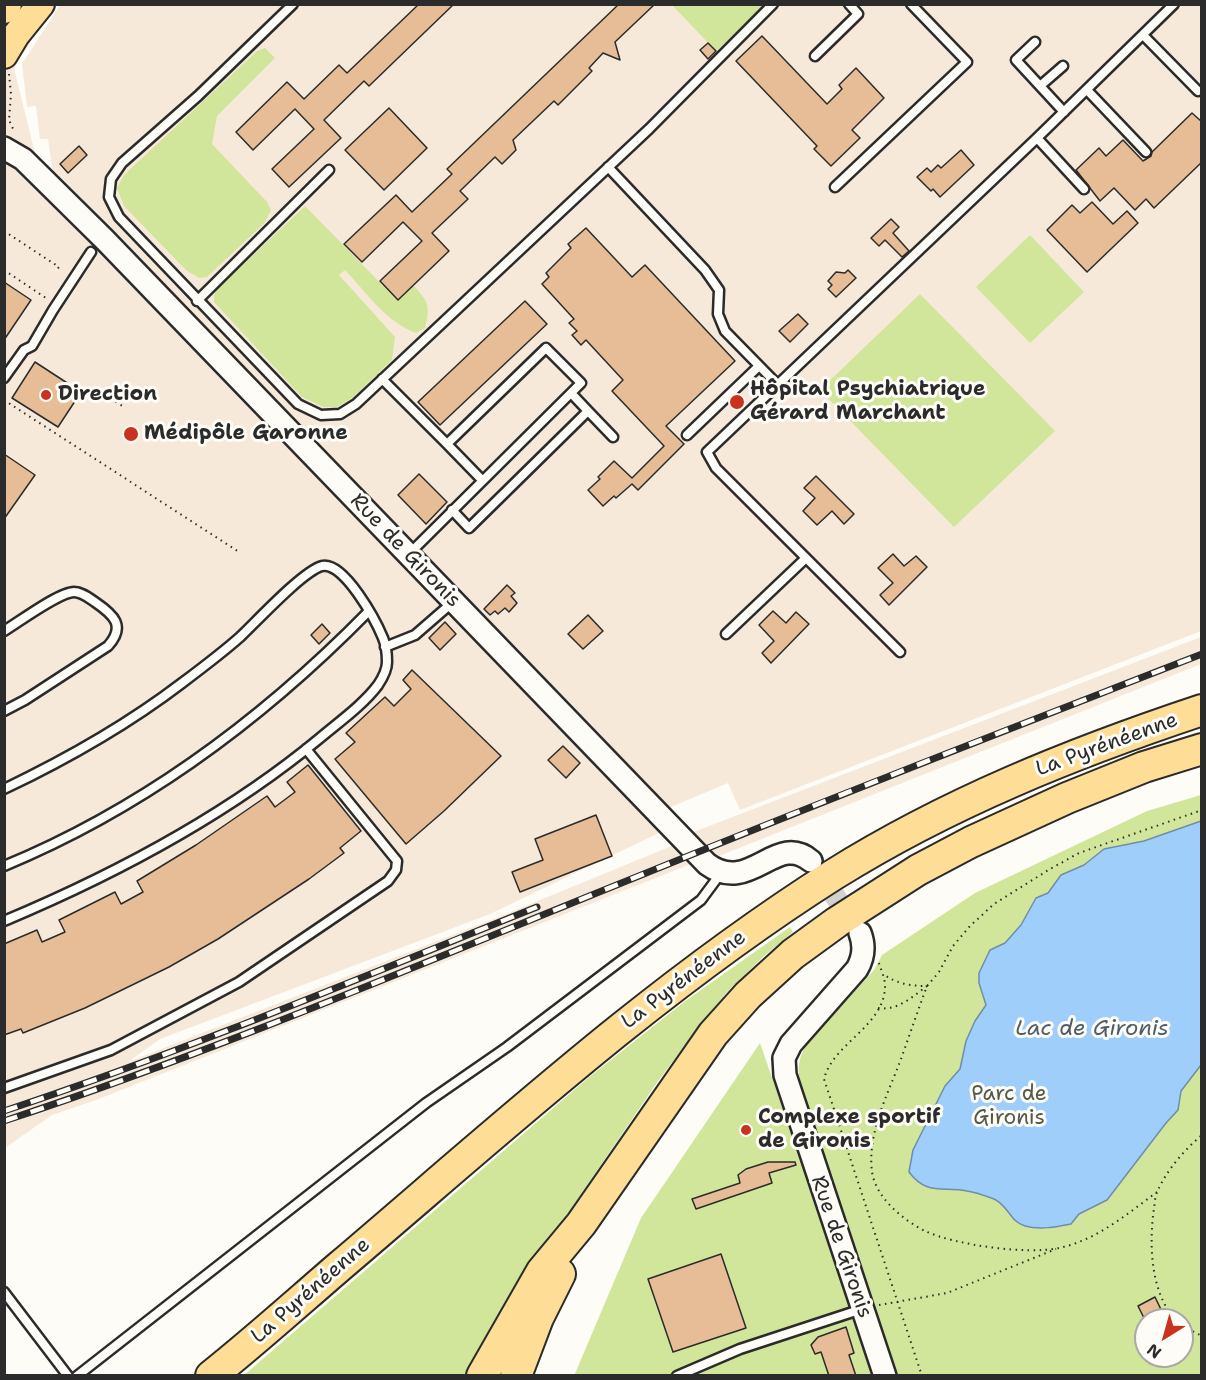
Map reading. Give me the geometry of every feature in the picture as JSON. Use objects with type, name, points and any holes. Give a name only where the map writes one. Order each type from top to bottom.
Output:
[{"type":"highway","name":"La Pyrénéenne","points":[[211,1376],[567,1072],[683,980],[775,914],[834,875],[953,807],[1043,767],[1123,736],[1202,710]]},
{"type":"highway","name":"La Pyrénéenne","points":[[581,1224],[713,1034],[748,995],[793,954],[837,922],[918,870],[971,842],[1067,798],[1144,767],[1202,749]]},
{"type":"highway","points":[[482,1376],[542,1271],[581,1224]]},
{"type":"highway","points":[[516,1376],[538,1318],[557,1282],[581,1224]]},
{"type":"main road","points":[[4,10],[9,4]]},
{"type":"main road","points":[[7,61],[9,46],[41,4]]},
{"type":"street","name":"Rue de Gironis","points":[[6,138],[23,159],[236,374],[707,864],[721,872]]},
{"type":"street","points":[[721,872],[732,874],[741,872],[786,853],[803,855],[811,861]]},
{"type":"street","name":"Rue de Gironis","points":[[860,933],[864,943],[862,959],[857,969],[791,1044],[784,1058],[784,1075],[885,1376]]},
{"type":"lane","points":[[293,4],[198,96],[122,163],[111,179],[109,197],[119,218],[197,301],[298,404],[321,415],[340,414],[356,404],[608,167],[773,4]]},
{"type":"lane","points":[[815,56],[858,14],[849,4]]},
{"type":"lane","points":[[835,187],[967,62],[911,4]]},
{"type":"lane","points":[[900,652],[716,468],[707,452],[1037,138],[1174,4]]},
{"type":"lane","points":[[1143,34],[1198,91]]},
{"type":"lane","points":[[1035,42],[1016,60],[1064,112]]},
{"type":"lane","points":[[1040,86],[1063,66]]},
{"type":"lane","points":[[1087,90],[1146,152]]},
{"type":"lane","points":[[1037,138],[1084,189]]},
{"type":"lane","points":[[608,167],[705,270],[719,290],[718,314],[724,331],[777,384]]},
{"type":"lane","points":[[197,301],[329,170]]},
{"type":"lane","points":[[4,378],[24,350],[32,346],[91,252]]},
{"type":"lane","points":[[408,555],[581,383],[546,348],[447,444]]},
{"type":"lane","points":[[687,435],[759,366]]},
{"type":"lane","points":[[382,379],[482,480]]},
{"type":"lane","points":[[571,393],[613,437]]},
{"type":"lane","points":[[452,510],[469,528],[588,411]]},
{"type":"lane","points":[[726,634],[806,558]]},
{"type":"lane","points":[[4,789],[78,751],[182,684],[238,639],[303,577],[319,567],[327,566],[341,574],[360,594],[384,640],[387,666],[378,685],[346,716],[279,771],[165,843],[52,901],[4,921]]},
{"type":"lane","points":[[4,631],[60,596],[74,592],[84,595],[110,613],[117,624],[116,637],[108,646],[25,700],[4,711]]},
{"type":"lane","points":[[385,646],[415,635],[454,602]]},
{"type":"lane","points":[[4,867],[34,854],[146,793],[201,756],[256,715],[369,611]]},
{"type":"lane","points":[[4,1088],[111,1050],[238,982],[388,881],[396,870],[397,861],[306,749]]},
{"type":"lane","points":[[77,1376],[426,1103],[507,1047],[701,900],[721,872]]},
{"type":"lane","points":[[4,1292],[68,1376]]},
{"type":"lane","points":[[677,1376],[740,1349],[862,1309]]},
{"type":"path","points":[[6,138],[14,131],[9,120],[11,94],[7,61]]},
{"type":"path","points":[[4,231],[59,267],[56,271]]},
{"type":"path","points":[[4,270],[58,302]]},
{"type":"path","points":[[102,389],[111,399],[124,407]]},
{"type":"path","points":[[4,400],[239,552]]},
{"type":"path","points":[[878,1008],[888,1009],[900,1005],[927,986],[939,972],[953,946],[970,926],[1003,898],[1079,853],[1202,810]]},
{"type":"path","name":"Rue de Gironis","points":[[880,967],[885,986],[878,1008],[870,1020],[826,1068],[824,1079],[922,1376]]},
{"type":"path","points":[[883,974],[897,982],[912,986],[927,986]]},
{"type":"path","points":[[927,986],[879,1116],[872,1153],[872,1174],[881,1193],[898,1214],[926,1231],[957,1240],[1015,1250],[1059,1248]]},
{"type":"path","points":[[1168,1308],[1162,1298],[1156,1279],[1152,1248],[1157,1192],[1169,1171],[1202,1135]]},
{"type":"path","points":[[862,1309],[898,1300],[947,1293],[1087,1239],[1120,1221],[1157,1192]]},
{"type":"shaded area","points":[[5,5],[54,5],[14,68],[38,166],[665,830],[490,914],[160,1039],[128,1062],[506,914],[679,843],[691,833],[1201,637],[1201,664],[714,858],[696,862],[96,1100],[52,1115],[5,1148]]},
{"type":"shaded area","name":"Hôpital Psychiatrique Gérard Marchant","points":[[60,5],[1201,5],[1201,631],[740,810],[728,783],[666,809],[53,173],[48,139],[40,139],[36,106],[27,107],[22,64]]},
{"type":"green space","points":[[672,5],[765,5],[716,51]]},
{"type":"green space","points":[[265,48],[275,58],[217,116],[212,144],[267,202],[271,210],[265,222],[257,230],[207,277],[199,278],[186,270],[124,206],[117,188],[124,175],[257,51]]},
{"type":"green space","points":[[305,206],[397,300],[413,285],[422,295],[428,309],[425,328],[416,333],[395,322],[345,270],[339,275],[395,337],[392,360],[351,399],[337,407],[323,407],[302,397],[214,302],[217,289]]},
{"type":"green space","points":[[1030,235],[1084,292],[1030,343],[976,287]]},
{"type":"green space","points":[[920,294],[1055,431],[954,527],[820,390]]},
{"type":"green space","name":"Parc de Gironis","points":[[1201,795],[1201,1375],[898,1375],[800,1088],[800,1059],[808,1042],[874,970],[882,955],[975,893],[1147,811]]},
{"type":"green space","points":[[790,927],[793,932],[728,991],[656,1084],[539,1256],[471,1375],[243,1376],[588,1078],[684,1002]]},
{"type":"green space","name":"Complexe sportif de Gironis","points":[[760,1043],[875,1375],[574,1376],[641,1218]]},
{"type":"water","name":"Lac de Gironis","points":[[1201,821],[1201,1065],[1181,1091],[1178,1110],[1107,1200],[1079,1214],[1071,1224],[1036,1228],[1020,1224],[1003,1205],[994,1199],[970,1192],[935,1189],[916,1180],[909,1172],[913,1150],[945,1086],[960,1069],[966,1041],[975,1021],[986,1005],[979,983],[979,973],[990,950],[1005,943],[1021,925],[1036,898],[1048,893],[1061,875],[1084,865],[1104,849],[1144,841]]},
{"type":"building","points":[[419,4],[454,4],[369,86],[364,81],[324,120],[341,138],[289,187],[272,169],[314,129],[295,109],[253,150],[236,132],[287,82],[304,99],[339,65],[347,73]]},
{"type":"building","points":[[619,4],[655,4],[615,42],[620,60],[603,53],[589,68],[592,71],[558,105],[554,101],[513,140],[516,150],[502,164],[495,157],[460,191],[468,199],[432,233],[449,251],[398,300],[380,281],[422,241],[403,222],[362,262],[344,244],[396,195],[412,212],[452,174],[447,169]]},
{"type":"building","points":[[762,36],[827,104],[842,89],[839,85],[856,68],[884,98],[852,130],[860,138],[831,166],[814,149],[817,146],[736,61]]},
{"type":"building","points":[[708,43],[716,51],[708,59],[700,50]]},
{"type":"building","points":[[389,108],[427,148],[384,190],[345,150]]},
{"type":"building","points":[[1192,113],[1202,122],[1202,162],[1154,208],[1146,199],[1135,210],[1114,188],[1100,201],[1076,170],[1099,148],[1106,156],[1123,140],[1143,161],[1151,156],[1152,152]]},
{"type":"building","points":[[79,146],[87,155],[68,173],[60,164]]},
{"type":"building","points":[[961,150],[974,165],[940,197],[917,177],[927,168],[931,172],[938,165],[941,168]]},
{"type":"building","points":[[1092,202],[1113,224],[1127,211],[1138,223],[1087,272],[1047,230],[1072,205],[1080,213]]},
{"type":"building","points":[[891,219],[899,227],[893,233],[909,251],[902,257],[885,240],[879,246],[871,238]]},
{"type":"building","points":[[586,228],[632,277],[645,265],[735,361],[666,426],[684,444],[638,490],[632,484],[603,506],[588,490],[614,461],[632,478],[664,446],[612,391],[623,380],[586,340],[581,345],[572,335],[577,331],[569,323],[574,319],[542,284],[549,277],[546,273],[571,248],[568,244]]},
{"type":"building","points":[[848,270],[856,278],[836,297],[828,289],[832,285],[828,281],[836,272],[845,273]]},
{"type":"building","points":[[4,282],[31,300],[4,340]]},
{"type":"building","points":[[525,301],[547,324],[440,425],[418,402]]},
{"type":"building","points":[[798,314],[808,324],[790,342],[779,331]]},
{"type":"building","name":"Direction","points":[[35,362],[81,392],[58,427],[12,398]]},
{"type":"building","points":[[4,454],[35,475],[4,519]]},
{"type":"building","points":[[419,474],[447,502],[426,524],[398,495]]},
{"type":"building","points":[[816,476],[854,514],[844,524],[832,511],[817,525],[803,511],[815,498],[804,488]]},
{"type":"building","points":[[893,554],[904,566],[916,556],[927,567],[889,605],[880,595],[893,583],[878,568]]},
{"type":"building","points":[[507,585],[515,593],[511,596],[517,603],[509,612],[505,608],[498,614],[495,611],[490,615],[484,609]]},
{"type":"building","points":[[773,611],[786,623],[796,612],[809,624],[771,663],[762,653],[774,641],[759,625]]},
{"type":"building","points":[[588,615],[603,631],[583,649],[568,634]]},
{"type":"building","points":[[445,622],[456,634],[440,650],[429,638]]},
{"type":"building","points":[[322,624],[330,633],[319,644],[311,635]]},
{"type":"building","points":[[412,670],[501,756],[406,844],[335,759],[355,742],[346,733],[385,697],[394,706],[411,689],[403,680]]},
{"type":"building","points":[[563,746],[580,763],[566,778],[548,760]]},
{"type":"building","points":[[308,765],[361,831],[340,848],[344,853],[218,939],[169,967],[85,1008],[23,1033],[21,1029],[4,1035],[4,944],[37,930],[42,942],[65,932],[59,920],[115,892],[121,904],[143,892],[137,881],[196,845],[267,796],[275,807],[295,792],[287,782]]},
{"type":"building","points":[[596,815],[612,856],[520,892],[512,872],[543,860],[535,839]]},
{"type":"building","points":[[768,1162],[795,1162],[796,1165],[769,1173],[772,1183],[696,1209],[692,1199],[740,1183],[738,1175],[746,1169]]},
{"type":"building","points":[[721,1254],[746,1328],[673,1352],[648,1279]]},
{"type":"building","points":[[1155,1297],[1160,1308],[1139,1308],[1138,1306]]},
{"type":"building","points":[[846,1327],[854,1353],[849,1355],[856,1376],[829,1376],[821,1352],[815,1354],[811,1345],[818,1337]]},
{"type":"tunnel","points":[[816,869],[855,925]]},
{"type":"railway","points":[[4,1121],[160,1066],[314,1007],[764,825],[1202,654]]},
{"type":"railway","points":[[4,1111],[206,1039],[537,907]]},
{"type":"place","name":"Direction","points":[[46,395]]},
{"type":"place","name":"Hôpital Psychiatrique Gérard Marchant","points":[[737,402]]},
{"type":"place","name":"Médipôle Garonne","points":[[131,434]]},
{"type":"place","name":"Complexe sportif de Gironis","points":[[746,1130]]}]
